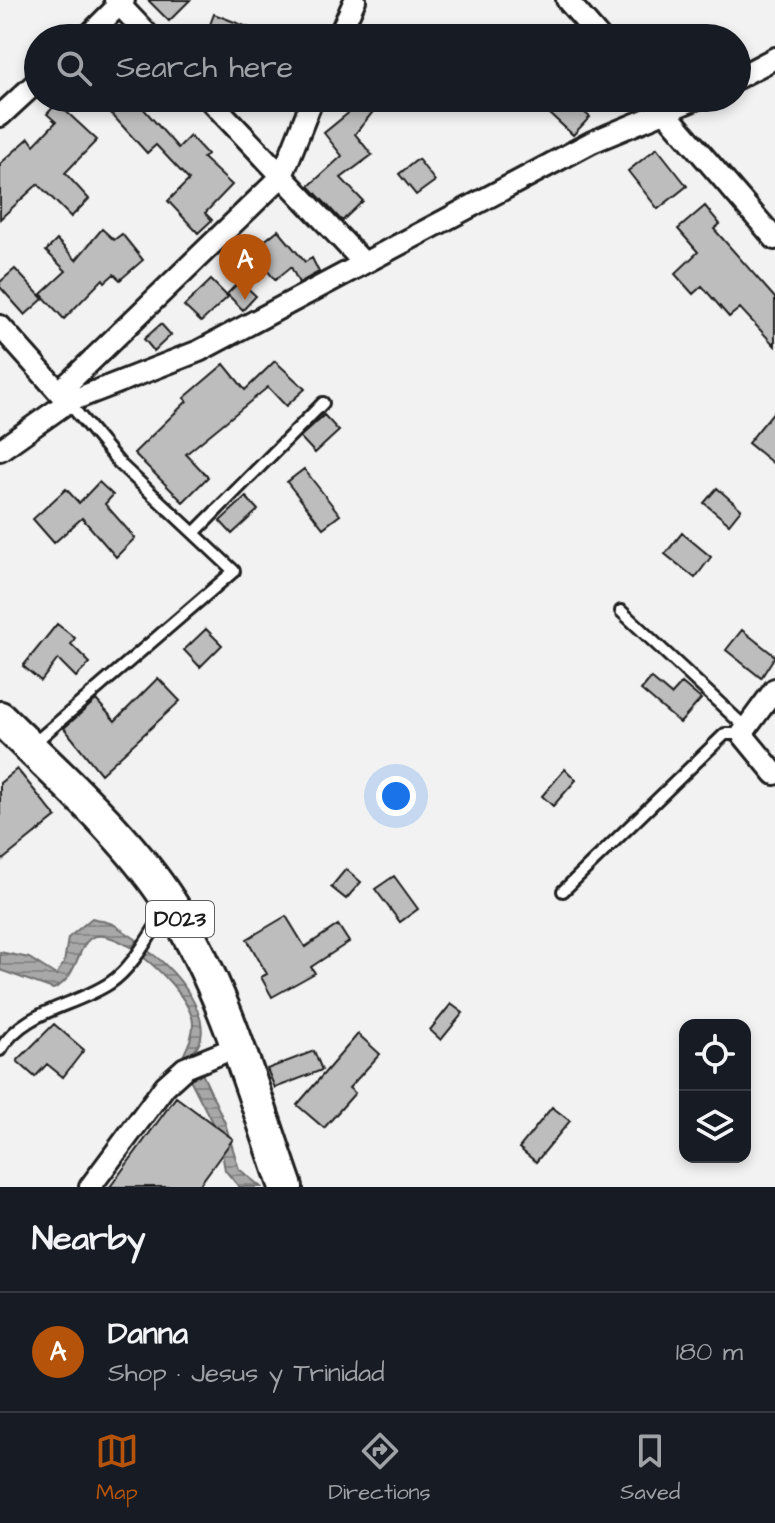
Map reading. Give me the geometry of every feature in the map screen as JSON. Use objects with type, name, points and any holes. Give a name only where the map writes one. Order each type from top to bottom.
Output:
[{"type":"main road","name":"D023","points":[[0,718],[107,825],[171,904],[197,948],[239,1046],[283,1179]]},
{"type":"street","points":[[344,24],[355,0]]},
{"type":"street","points":[[567,0],[588,24]]},
{"type":"street","points":[[99,24],[120,2],[139,24]]},
{"type":"street","points":[[751,71],[775,58]]},
{"type":"street","points":[[0,116],[24,94]]},
{"type":"street","points":[[221,112],[364,263]]},
{"type":"street","points":[[0,450],[64,397],[282,176],[307,112]]},
{"type":"street","points":[[64,397],[199,351],[592,142],[665,112],[775,239]]},
{"type":"street","points":[[0,326],[64,397]]},
{"type":"street","points":[[775,689],[744,731],[775,774]]},
{"type":"street","points":[[90,1187],[165,1086],[194,1064],[239,1046]]},
{"type":"lane","points":[[29,748],[234,571],[120,464],[64,397]]},
{"type":"lane","points":[[194,533],[323,403]]},
{"type":"lane","points":[[621,611],[744,731]]},
{"type":"lane","points":[[563,891],[725,734],[744,731]]},
{"type":"lane","points":[[0,1050],[24,1022],[110,983],[129,964],[171,904]]},
{"type":"shaded area","points":[[92,918],[113,924],[137,940],[132,948],[112,938],[98,936],[89,940],[65,981],[53,989],[0,970],[0,952],[29,958],[56,975],[64,963],[68,938]]},
{"type":"shaded area","points":[[148,951],[185,988],[201,1021],[201,1036],[195,1050],[181,1060],[192,1034],[192,1017],[172,984],[143,957]]},
{"type":"shaded area","points":[[201,1071],[225,1123],[239,1169],[261,1187],[239,1187],[225,1170],[219,1136],[190,1079]]},
{"type":"building","points":[[148,0],[190,0],[169,21]]},
{"type":"building","points":[[214,14],[240,24],[210,24]]},
{"type":"building","points":[[67,112],[97,140],[65,173],[89,199],[71,217],[38,184],[0,219],[0,164],[29,138],[34,145],[56,122],[47,114]]},
{"type":"building","points":[[110,112],[146,112],[178,148],[190,136],[207,154],[203,158],[232,185],[205,213],[212,220],[198,233],[168,201],[189,180],[156,145],[147,153]]},
{"type":"building","points":[[350,112],[373,112],[355,134],[372,155],[341,178],[363,201],[342,221],[309,186],[342,156],[324,133]]},
{"type":"building","points":[[548,112],[584,112],[590,117],[573,135]]},
{"type":"building","points":[[657,148],[687,186],[658,209],[628,171]]},
{"type":"building","points":[[418,159],[435,181],[416,195],[399,174]]},
{"type":"building","points":[[705,206],[720,224],[714,229],[775,298],[775,346],[740,308],[729,317],[702,286],[693,294],[675,274],[698,252],[678,229]]},
{"type":"building","points":[[102,229],[114,240],[122,234],[143,260],[120,280],[114,274],[105,282],[103,279],[64,319],[41,294],[66,271],[46,251],[57,240],[76,260]]},
{"type":"building","points":[[278,230],[305,262],[312,258],[319,272],[299,283],[291,267],[275,280],[252,251]]},
{"type":"building","points":[[15,269],[43,299],[25,315],[0,287],[0,282]]},
{"type":"building","points":[[211,280],[228,297],[201,322],[184,306]]},
{"type":"building","points":[[240,281],[256,296],[243,310],[227,294]]},
{"type":"building","points":[[161,324],[171,335],[154,351],[144,339]]},
{"type":"building","points":[[275,361],[305,389],[286,406],[268,387],[186,454],[208,477],[183,502],[134,453],[187,401],[184,398],[224,364],[245,390]]},
{"type":"building","points":[[775,410],[775,465],[748,443]]},
{"type":"building","points":[[324,415],[339,431],[315,453],[300,437]]},
{"type":"building","points":[[304,469],[340,515],[323,528],[287,482]]},
{"type":"building","points":[[99,482],[113,495],[105,504],[135,538],[116,557],[82,518],[54,543],[33,519],[66,489],[79,503]]},
{"type":"building","points":[[717,488],[741,509],[729,524],[704,503]]},
{"type":"building","points":[[246,497],[258,510],[232,534],[220,521]]},
{"type":"building","points":[[682,533],[711,557],[695,578],[665,554]]},
{"type":"building","points":[[57,624],[75,638],[71,644],[90,663],[76,677],[58,659],[41,681],[23,666]]},
{"type":"building","points":[[206,629],[222,645],[200,667],[184,650]]},
{"type":"building","points":[[742,630],[775,656],[761,678],[726,650]]},
{"type":"building","points":[[158,678],[180,701],[101,774],[64,728],[96,700],[115,721]]},
{"type":"building","points":[[651,678],[671,695],[682,683],[701,699],[680,723],[641,690]]},
{"type":"building","points":[[17,769],[56,817],[0,862],[0,783]]},
{"type":"building","points":[[565,769],[576,780],[553,806],[542,796]]},
{"type":"building","points":[[346,869],[361,882],[346,899],[331,887]]},
{"type":"building","points":[[394,876],[418,909],[400,922],[375,889]]},
{"type":"building","points":[[286,916],[305,947],[338,925],[349,942],[311,967],[315,973],[272,997],[261,977],[267,974],[247,939]]},
{"type":"building","points":[[451,1004],[463,1013],[441,1040],[430,1030]]},
{"type":"building","points":[[54,1024],[84,1050],[63,1077],[47,1064],[35,1077],[17,1061]]},
{"type":"building","points":[[358,1034],[380,1054],[349,1088],[355,1093],[324,1128],[297,1105]]},
{"type":"building","points":[[314,1051],[322,1070],[275,1088],[267,1069]]},
{"type":"building","points":[[176,1097],[233,1139],[198,1187],[110,1187]]},
{"type":"building","points":[[552,1107],[570,1121],[536,1162],[519,1148]]},
{"type":"place","name":"Danna","points":[[245,300]]}]
